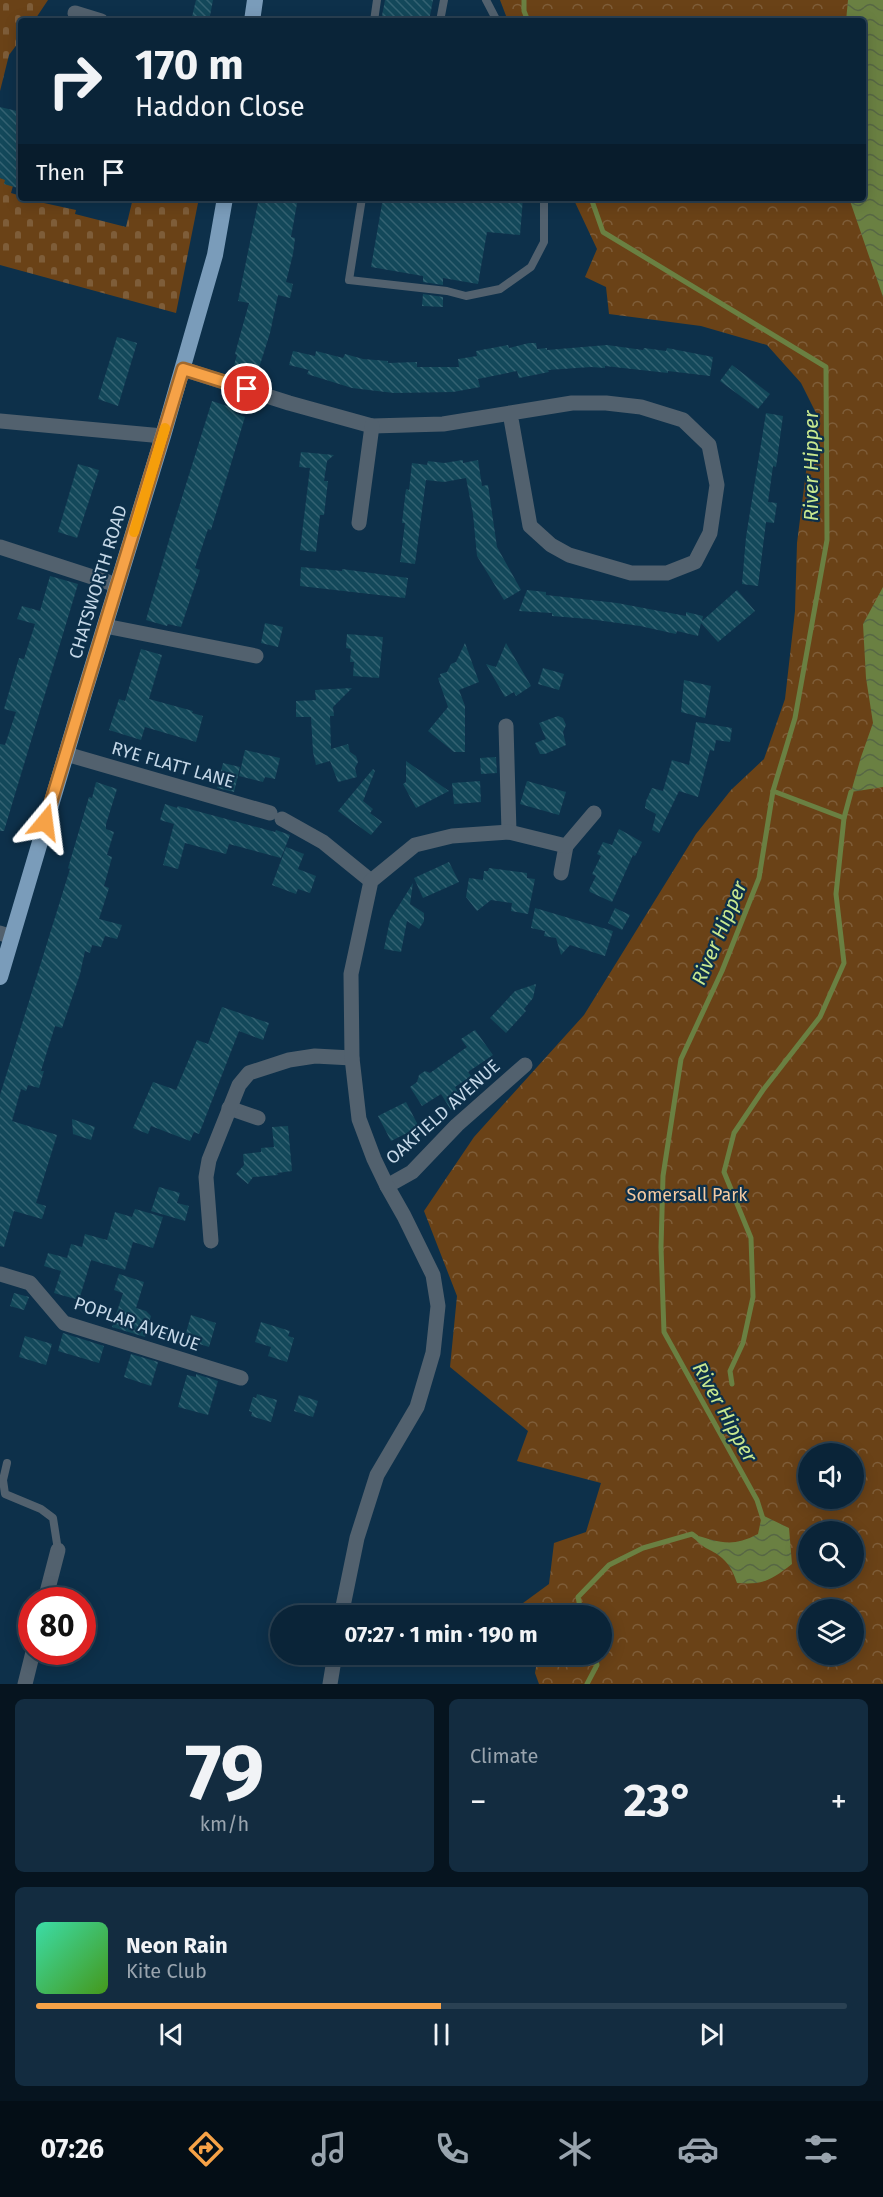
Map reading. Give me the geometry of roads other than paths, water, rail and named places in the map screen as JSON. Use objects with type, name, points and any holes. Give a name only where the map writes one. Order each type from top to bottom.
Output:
[{"type":"highway","points":[[255,0],[255,18]]},
{"type":"highway","name":"CHATSWORTH ROAD","points":[[0,977],[6,935],[66,754],[183,369],[215,255],[224,201]]},
{"type":"street","points":[[75,13],[91,18]]},
{"type":"street","points":[[183,369],[372,426],[443,424],[510,413],[572,403],[606,403],[641,407],[683,420],[709,445],[717,485],[710,532],[695,562],[667,573],[631,573],[569,555],[551,545],[530,526],[510,413]]},
{"type":"street","points":[[0,421],[163,436]]},
{"type":"street","points":[[359,523],[372,426]]},
{"type":"street","points":[[0,547],[117,585]]},
{"type":"street","points":[[105,626],[256,656]]},
{"type":"street","points":[[506,726],[509,832]]},
{"type":"street","name":"RYE FLATT LANE","points":[[66,754],[276,816],[323,842],[370,881]]},
{"type":"street","points":[[561,873],[566,846],[594,813]]},
{"type":"street","points":[[370,881],[415,845],[452,836],[509,832],[566,846]]},
{"type":"street","name":"OAKFIELD AVENUE","points":[[343,1605],[357,1538],[377,1475],[417,1407],[433,1353],[438,1306],[433,1275],[405,1216],[374,1160],[359,1119],[352,1058],[351,974],[370,881]]},
{"type":"street","points":[[211,1241],[206,1177],[209,1160],[239,1085],[249,1073],[289,1060],[315,1056],[352,1058]]},
{"type":"street","name":"OAKFIELD AVENUE","points":[[387,1186],[412,1172],[457,1125],[525,1065]]},
{"type":"street","points":[[229,1108],[258,1118]]},
{"type":"street","name":"POPLAR AVENUE","points":[[0,1274],[30,1283],[64,1323],[241,1378]]},
{"type":"street","points":[[48,1587],[58,1550]]},
{"type":"street","points":[[25,1684],[30,1665]]},
{"type":"street","points":[[330,1684],[333,1665]]},
{"type":"lane","points":[[374,18],[377,0]]},
{"type":"lane","points":[[441,18],[444,0]]},
{"type":"lane","points":[[486,0],[495,18]]},
{"type":"lane","points":[[362,201],[349,280],[447,291],[466,296],[500,289],[531,267],[544,242],[544,201]]},
{"type":"lane","points":[[7,1463],[3,1480],[5,1494],[41,1509],[53,1518],[58,1550]]},
{"type":"water","points":[[848,0],[883,0],[883,297],[850,201],[866,201],[866,18],[846,18]]},
{"type":"water","points":[[883,587],[883,787],[851,792],[873,723],[866,678],[863,624]]},
{"type":"water","points":[[762,1515],[789,1528],[792,1564],[772,1578],[761,1582],[737,1583],[725,1561],[702,1546],[692,1534],[718,1541],[740,1541],[758,1534]]},
{"type":"waterway","name":"River Hipper","points":[[524,0],[527,18]]},
{"type":"waterway","name":"River Hipper","points":[[592,201],[603,232],[826,367],[827,540],[795,718],[773,791],[759,878],[722,971],[681,1059],[663,1176],[661,1247],[664,1332],[757,1500],[764,1522]]},
{"type":"waterway","points":[[773,791],[844,818]]},
{"type":"waterway","points":[[732,1384],[730,1371],[743,1343],[753,1297],[751,1238],[724,1172],[734,1133],[763,1090],[820,1017],[844,963],[836,894],[844,818],[851,792]]},
{"type":"waterway","name":"River Hipper","points":[[580,1605],[578,1597],[609,1565],[643,1548],[692,1534],[696,1537]]},
{"type":"waterway","name":"River Hipper","points":[[587,1684],[597,1665]]},
{"type":"park label","name":"Somersall Park","points":[[687,1195]]}]
